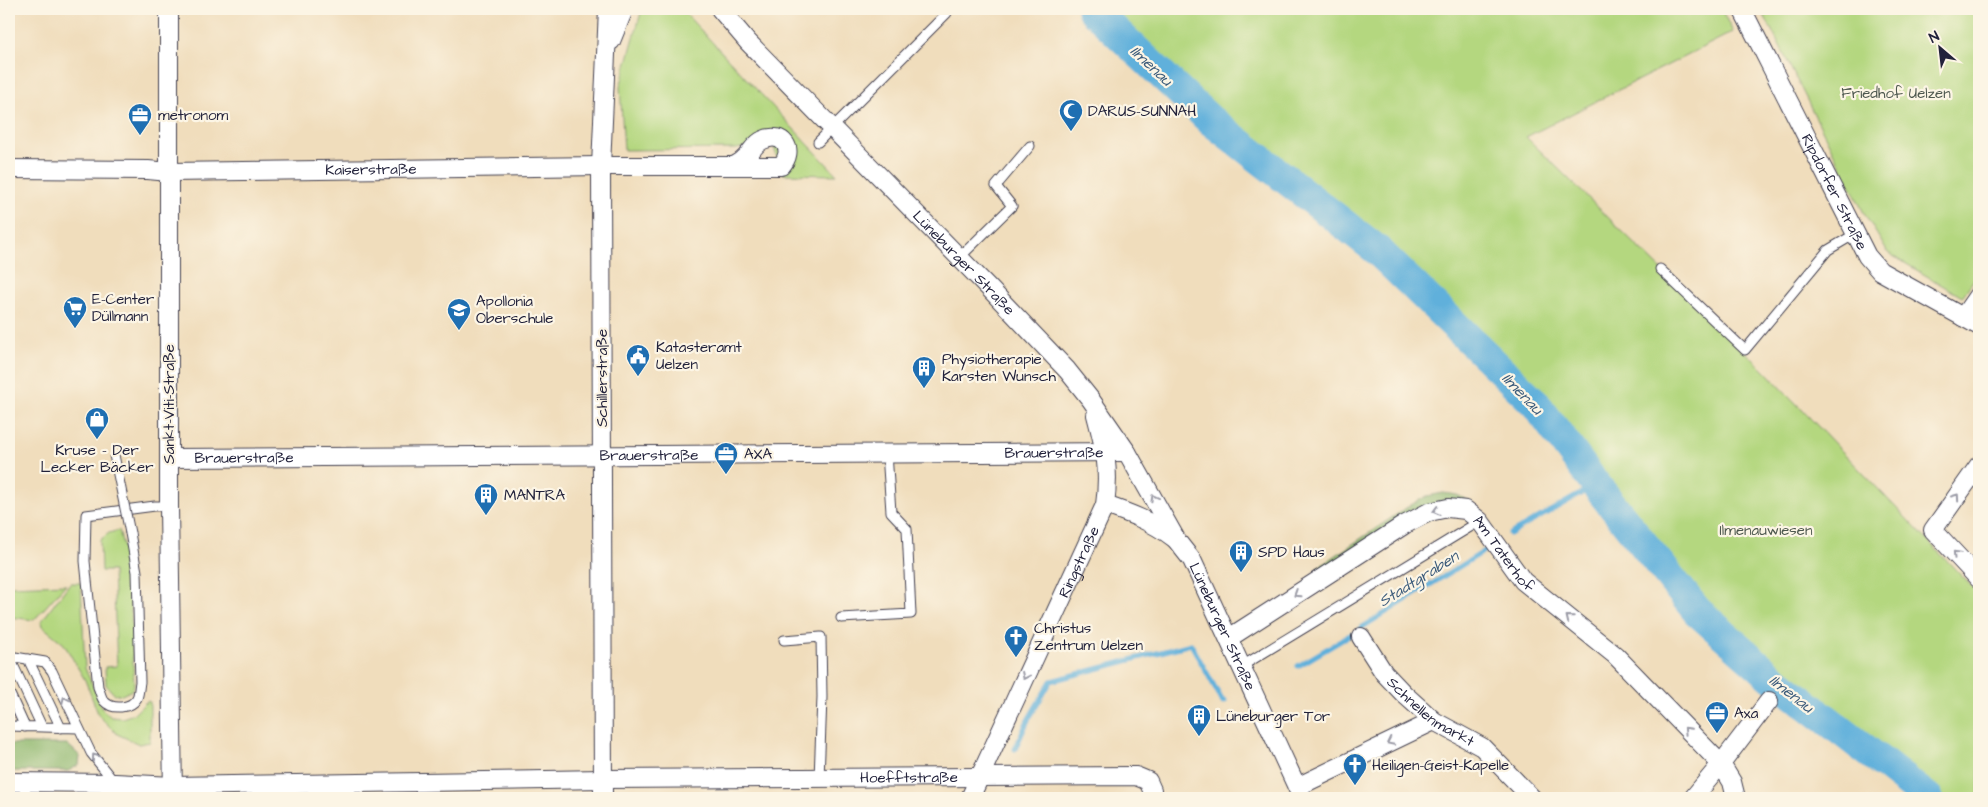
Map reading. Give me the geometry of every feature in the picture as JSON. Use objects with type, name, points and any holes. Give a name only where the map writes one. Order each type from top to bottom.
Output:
[{"type":"street","name":"Sankt-Viti-Straße","points":[[169,9],[169,506],[173,792]]},
{"type":"street","name":"Schillerstraße","points":[[603,798],[601,166],[608,48],[608,9]]},
{"type":"street","name":"Schillerstraße","points":[[608,48],[624,9]]},
{"type":"street","name":"Lüneburger Straße","points":[[720,9],[748,42],[1067,370],[1091,400],[1128,452],[1178,541],[1192,560],[1299,793]]},
{"type":"street","name":"Ripdorfer Straße","points":[[1742,9],[1867,256],[1880,271],[1979,326]]},
{"type":"street","name":"Kaiserstraße","points":[[9,169],[148,170],[169,172],[734,166]]},
{"type":"street","points":[[1963,317],[1979,294]]},
{"type":"street","name":"Ringstraße","points":[[970,798],[1105,505],[1108,483],[1106,452],[1091,400]]},
{"type":"street","name":"Brauerstraße","points":[[169,458],[1128,452]]},
{"type":"street","points":[[1979,465],[1934,530],[1979,579]]},
{"type":"street","name":"Lüneburger Straße","points":[[1105,505],[1130,513],[1154,525],[1178,541]]},
{"type":"street","name":"Am Taterhof","points":[[1229,638],[1404,525],[1429,512],[1448,508],[1466,510],[1480,521],[1523,581],[1615,655],[1721,764],[1732,782],[1736,798]]},
{"type":"street","name":"Schnellenmarkt","points":[[1361,637],[1384,674],[1404,694],[1434,721],[1482,747],[1532,798]]},
{"type":"street","points":[[1693,798],[1769,701]]},
{"type":"street","points":[[1299,793],[1434,721]]},
{"type":"street","name":"Hoefftstraße","points":[[9,782],[115,783],[173,792],[603,779],[1136,776],[1150,790]]},
{"type":"lane","points":[[818,142],[947,13]]},
{"type":"lane","points":[[959,258],[1012,206],[996,186],[1030,146]]},
{"type":"lane","points":[[1660,269],[1745,350],[1828,250],[1856,234]]},
{"type":"lane","points":[[842,618],[911,614],[907,529],[891,512],[887,453]]},
{"type":"lane","points":[[114,455],[130,533],[137,572],[140,682],[138,697],[133,703],[126,706],[110,706],[103,700],[98,687],[85,561],[86,515],[116,513],[155,506],[169,506]]},
{"type":"lane","points":[[1242,666],[1480,521]]},
{"type":"lane","points":[[784,640],[821,637],[822,697],[819,779]]},
{"type":"lane","points":[[9,656],[45,662],[52,672],[92,753],[115,783]]},
{"type":"lane","points":[[9,656],[42,727]]},
{"type":"lane","points":[[28,659],[61,728]]},
{"type":"lane","points":[[9,692],[25,727]]},
{"type":"lane","points":[[9,726],[78,728]]},
{"type":"green space","points":[[642,9],[681,9],[837,175],[783,174],[772,142],[736,149],[624,150],[620,87]]},
{"type":"green space","name":"Ilmenauwiesen","points":[[1092,9],[1721,9],[1733,32],[1526,137],[1763,369],[1979,594],[1979,798],[1908,798],[1780,698],[1683,604],[1640,537],[1596,485],[1533,401],[1377,250],[1210,120]]},
{"type":"green space","name":"Friedhof Uelzen","points":[[1761,9],[1979,9],[1979,272],[1962,297],[1888,253],[1863,211]]},
{"type":"green space","points":[[1443,493],[1463,498],[1476,513],[1456,506],[1315,576],[1317,568],[1409,506],[1427,496]]},
{"type":"green space","points":[[119,530],[129,568],[134,685],[132,690],[122,695],[114,694],[106,685],[105,667],[117,666],[113,571],[101,571],[100,540],[109,533]]},
{"type":"green space","points":[[70,583],[81,583],[85,668],[103,710],[111,717],[122,718],[134,714],[147,701],[150,702],[150,742],[139,744],[117,734],[99,716],[85,680],[64,644],[42,626],[41,622]]},
{"type":"green space","points":[[66,584],[34,620],[9,617],[9,586]]},
{"type":"green space","points":[[9,744],[67,744],[80,756],[79,765],[68,771],[9,771]]},
{"type":"waterway","name":"Ilmenau","points":[[1092,9],[1210,120],[1377,250],[1535,403],[1596,485],[1697,611],[1773,678],[1928,798]]},
{"type":"waterway","name":"Stadtgraben","points":[[1510,534],[1596,485]]},
{"type":"waterway","name":"Stadtgraben","points":[[1361,628],[1488,549]]},
{"type":"waterway","name":"Stadtgraben","points":[[1298,666],[1352,634]]},
{"type":"waterway","name":"Stadtgraben","points":[[1015,749],[1028,720],[1051,681],[1191,644],[1223,702],[1225,701]]},
{"type":"place","name":"DARUS-SUNNAH","points":[[1071,132]]},
{"type":"place","name":"metronom","points":[[140,136]]},
{"type":"place","name":"E-Center Düllmann","points":[[75,329]]},
{"type":"place","name":"Apollonia Oberschule","points":[[459,331]]},
{"type":"place","name":"Katasteramt Uelzen","points":[[638,377]]},
{"type":"place","name":"Physiotherapie Karsten Wunsch","points":[[924,389]]},
{"type":"place","name":"Kruse - Der Lecker Bäcker","points":[[97,440]]},
{"type":"place","name":"AXA","points":[[726,475]]},
{"type":"place","name":"MANTRA","points":[[486,516]]},
{"type":"place","name":"SPD Haus","points":[[1241,573]]},
{"type":"place","name":"Christus Zentrum Uelzen","points":[[1016,658]]},
{"type":"place","name":"Axa","points":[[1717,734]]},
{"type":"place","name":"Lüneburger Tor","points":[[1199,737]]},
{"type":"place","name":"Heiligen-Geist-Kapelle","points":[[1355,786]]}]
